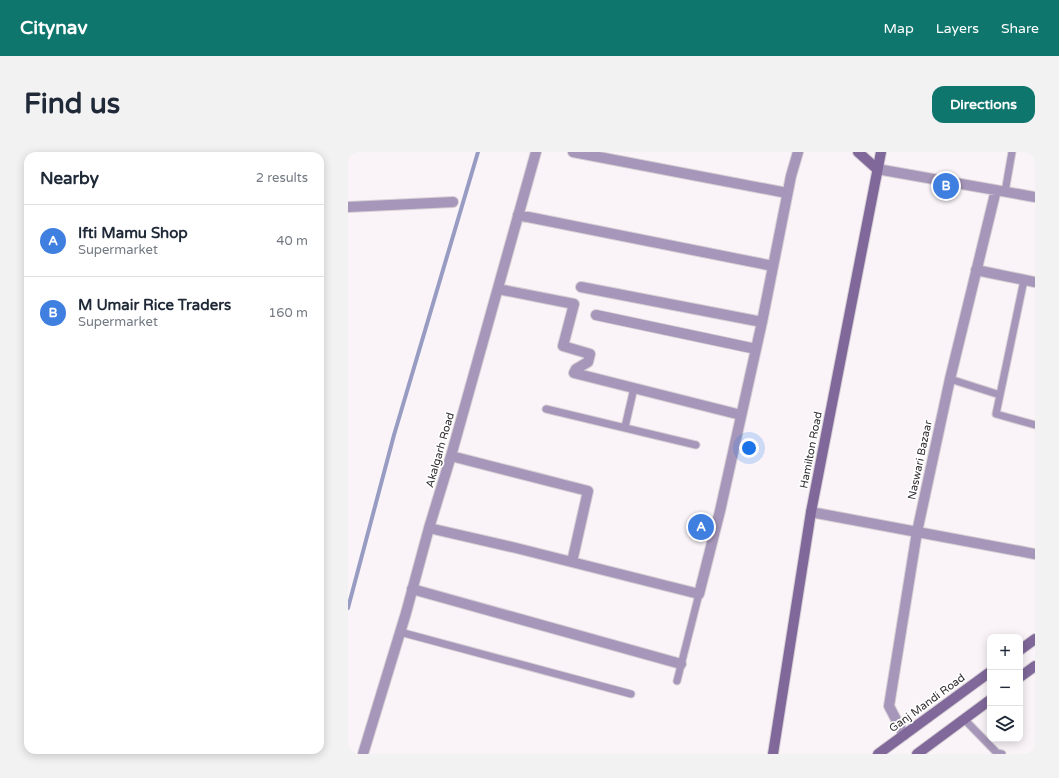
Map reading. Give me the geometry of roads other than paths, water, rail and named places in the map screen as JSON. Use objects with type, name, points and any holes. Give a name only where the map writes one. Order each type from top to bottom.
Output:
[{"type":"street","name":"Akalgarh Road","points":[[363,754],[451,456],[536,152]]},
{"type":"street","points":[[573,152],[787,193]]},
{"type":"street","points":[[429,528],[516,548],[699,594],[722,503],[762,322],[787,193],[798,152]]},
{"type":"street","points":[[858,152],[877,169],[1035,197]]},
{"type":"street","name":"Hamilton Road","points":[[773,754],[811,512],[881,152]]},
{"type":"street","name":"Naswari Bazaar","points":[[904,735],[889,706],[917,532],[950,379],[976,270],[1001,191]]},
{"type":"street","points":[[348,207],[453,202]]},
{"type":"street","points":[[518,215],[773,266]]},
{"type":"street","points":[[976,270],[1035,282]]},
{"type":"street","points":[[581,287],[762,322]]},
{"type":"street","points":[[498,289],[574,304],[564,346],[590,354],[588,362],[576,369],[574,373],[741,414]]},
{"type":"street","points":[[596,315],[756,349]]},
{"type":"street","points":[[451,456],[588,491],[572,562]]},
{"type":"street","points":[[811,512],[1035,554]]},
{"type":"street","points":[[412,589],[681,664]]},
{"type":"street","points":[[1023,648],[1035,639]]},
{"type":"street","points":[[1023,675],[1035,666]]},
{"type":"street","name":"Ganj Mandi Road","points":[[878,754],[987,674]]},
{"type":"street","points":[[917,754],[987,702]]},
{"type":"lane","points":[[1001,191],[1012,152]]},
{"type":"lane","points":[[1024,280],[996,414],[1035,425]]},
{"type":"lane","points":[[950,379],[1000,395]]},
{"type":"lane","points":[[625,427],[634,388]]},
{"type":"lane","points":[[546,409],[696,444]]},
{"type":"lane","points":[[677,681],[699,594]]},
{"type":"lane","points":[[400,632],[632,694]]},
{"type":"lane","points":[[964,719],[997,753],[1002,754]]},
{"type":"waterway","points":[[348,608],[394,435],[478,152]]},
{"type":"place","name":"M Umair Rice Traders","points":[[946,186]]},
{"type":"place","name":"Ifti Mamu Shop","points":[[701,527]]}]
